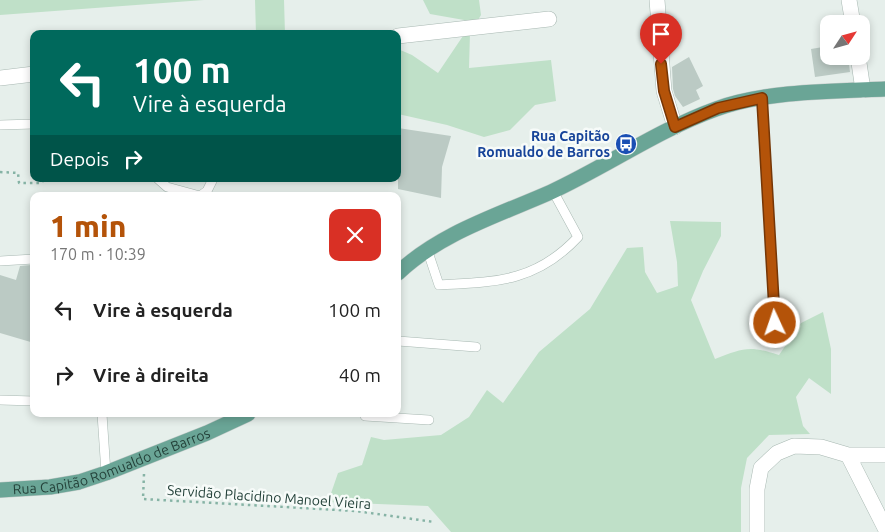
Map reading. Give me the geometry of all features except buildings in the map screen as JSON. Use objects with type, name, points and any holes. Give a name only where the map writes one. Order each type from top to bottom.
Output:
[{"type":"main road","points":[[401,271],[427,249],[486,220],[553,191],[675,127],[718,108],[762,98],[885,89]]},
{"type":"main road","name":"Rua Capitão Romualdo de Barros","points":[[0,490],[50,487],[79,482],[207,433],[242,417]]},
{"type":"street","points":[[657,0],[664,91],[675,127]]},
{"type":"street","points":[[849,0],[852,15]]},
{"type":"street","points":[[401,36],[549,19]]},
{"type":"street","points":[[859,65],[863,90]]},
{"type":"street","points":[[0,78],[30,74]]},
{"type":"street","points":[[757,532],[757,488],[761,468],[777,454],[794,446],[821,447],[848,454],[885,455]]},
{"type":"street","points":[[848,454],[885,528]]},
{"type":"lane","points":[[762,98],[775,323]]},
{"type":"lane","points":[[0,125],[30,124]]},
{"type":"lane","points":[[161,182],[167,187],[185,192]]},
{"type":"lane","points":[[427,249],[439,285],[511,279],[536,270],[566,250],[578,237],[553,191]]},
{"type":"lane","points":[[0,261],[30,259]]},
{"type":"lane","points":[[401,341],[476,347]]},
{"type":"lane","points":[[0,400],[30,401]]},
{"type":"lane","points":[[102,417],[106,473]]},
{"type":"lane","points":[[382,417],[429,420]]},
{"type":"path","points":[[0,172],[18,173],[18,183],[42,182]]},
{"type":"path","name":"Servidão Placidino Manoel Vieira","points":[[144,458],[143,499],[356,512],[434,522]]},
{"type":"green space","points":[[0,0],[204,0],[0,15]]},
{"type":"green space","points":[[255,0],[284,0],[285,30],[256,30]]},
{"type":"green space","points":[[423,0],[479,0],[481,15],[470,33],[469,68],[551,60],[556,101],[535,105],[510,130],[484,137],[447,125],[401,115],[401,50],[412,55],[438,73],[469,27],[464,20],[430,14]]},
{"type":"green space","points":[[670,221],[721,222],[721,236],[691,300],[715,359],[746,349],[760,350],[779,355],[801,323],[823,312],[831,349],[831,394],[809,378],[796,397],[803,426],[810,434],[769,435],[747,458],[741,488],[741,532],[451,532],[428,506],[328,502],[338,473],[362,465],[371,437],[384,440],[441,435],[469,417],[487,390],[503,403],[539,352],[590,309],[627,248],[643,247],[645,272],[657,293],[678,286],[677,262]]},
{"type":"place","name":"Rua Capitão Romualdo de Barros","points":[[626,144]]},
{"type":"route","points":[[661,64],[664,91],[675,127],[718,108],[762,98],[775,323]]}]
